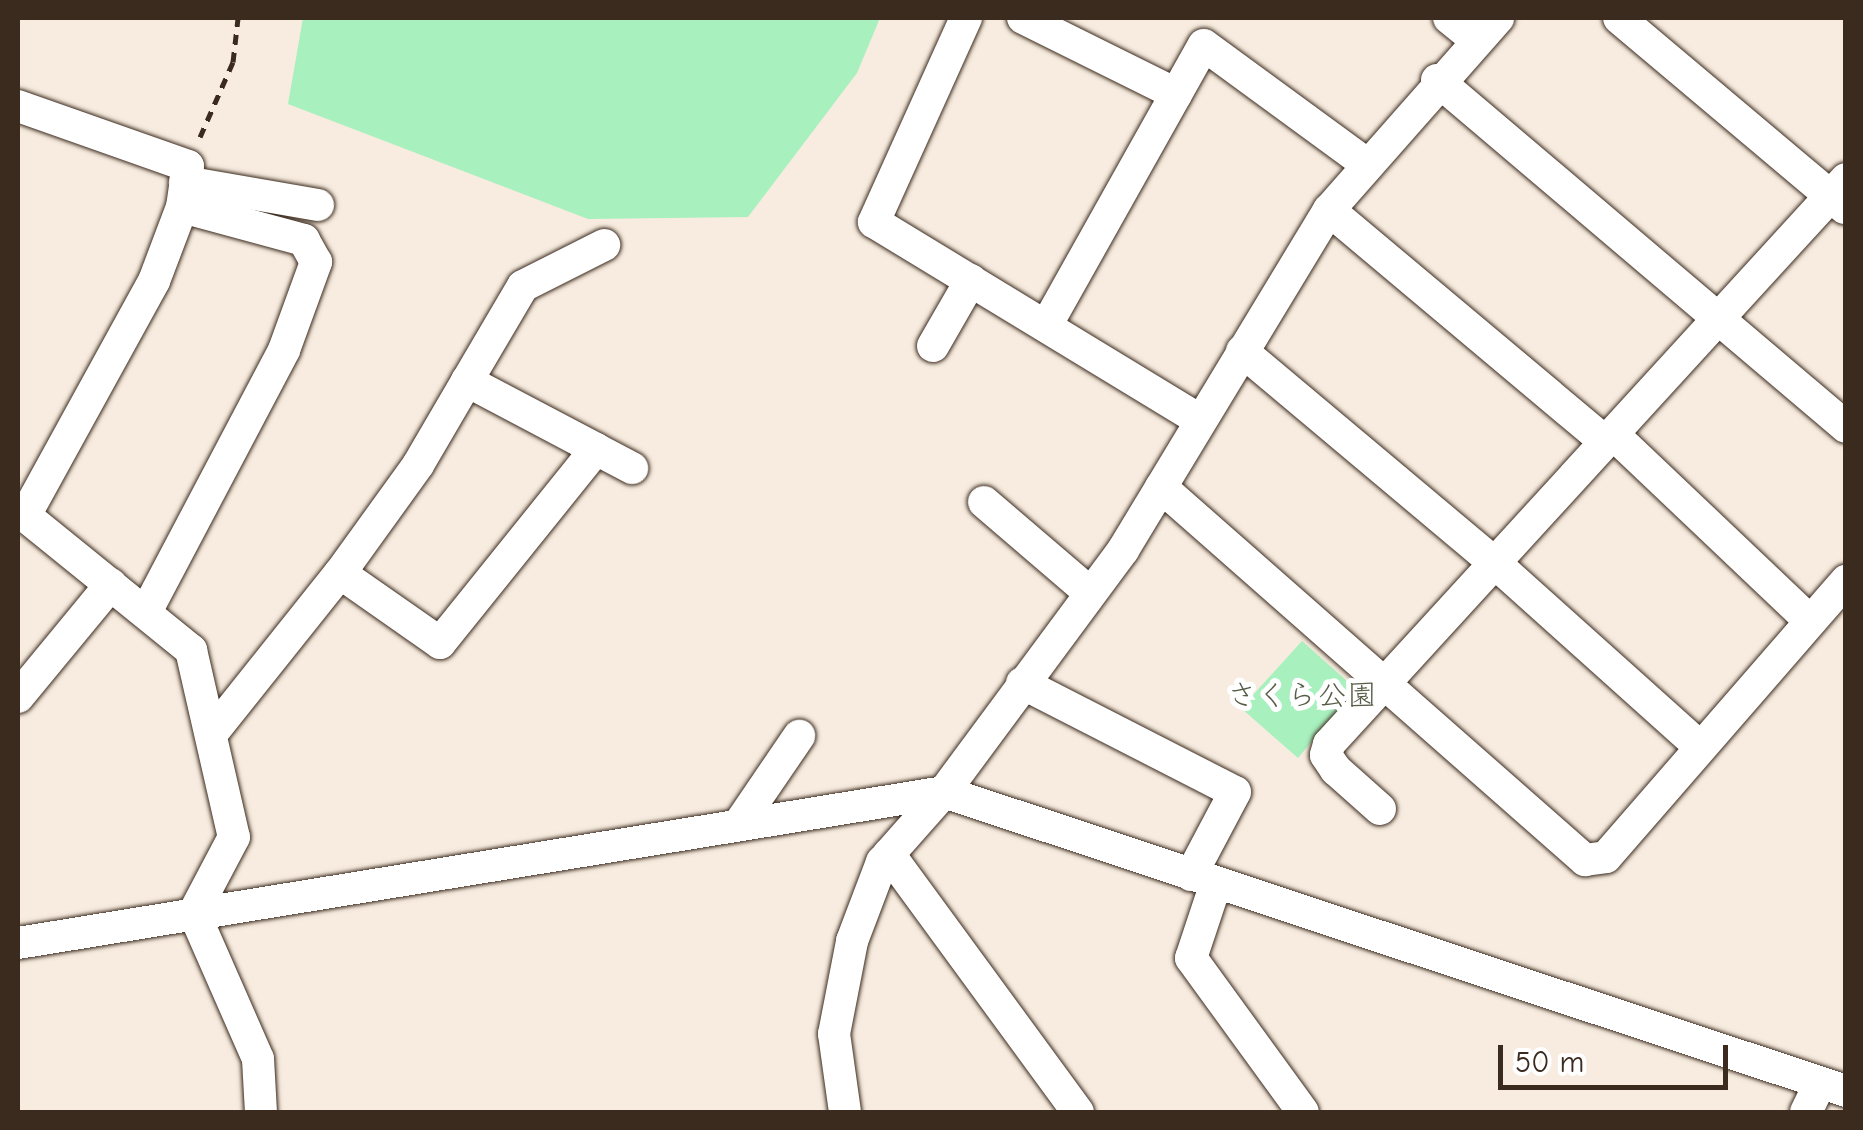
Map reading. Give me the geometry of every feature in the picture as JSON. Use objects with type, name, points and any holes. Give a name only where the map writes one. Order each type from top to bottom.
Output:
[{"type":"street","points":[[966,18],[874,222],[1198,418]]},
{"type":"street","points":[[1023,18],[1176,94]]},
{"type":"street","points":[[845,1112],[834,1034],[852,941],[889,854],[944,792],[1090,593],[1161,487],[1198,418],[1328,210],[1364,163],[1486,28],[1449,18]]},
{"type":"street","points":[[1380,809],[1326,755],[1382,687],[1718,318],[1841,194],[1619,18]]},
{"type":"street","points":[[1046,326],[1204,45],[1364,163]]},
{"type":"street","points":[[1437,80],[1846,427]]},
{"type":"street","points":[[18,106],[304,240],[316,262],[284,350],[146,612]]},
{"type":"street","points":[[185,185],[318,205]]},
{"type":"street","points":[[185,185],[154,281],[21,513],[192,650],[234,837],[194,913]]},
{"type":"street","points":[[1328,210],[1609,438],[1810,620]]},
{"type":"street","points":[[212,732],[340,572],[418,465],[523,286],[604,245]]},
{"type":"street","points":[[933,346],[971,280]]},
{"type":"street","points":[[1242,351],[1495,563],[1699,746]]},
{"type":"street","points":[[468,381],[632,468]]},
{"type":"street","points":[[340,572],[440,643],[596,449]]},
{"type":"street","points":[[1161,487],[1382,687],[1585,860],[1606,857],[1846,581]]},
{"type":"street","points":[[984,502],[1090,593]]},
{"type":"street","points":[[18,696],[112,584]]},
{"type":"street","points":[[1022,683],[1236,792],[1203,879],[1191,958],[1303,1112]]},
{"type":"street","points":[[739,824],[799,736]]},
{"type":"street","points":[[18,943],[944,792],[1823,1096]]},
{"type":"street","points":[[889,854],[1078,1112]]},
{"type":"street","points":[[194,913],[258,1060],[261,1112]]},
{"type":"path","points":[[185,185],[233,62],[238,18]]},
{"type":"green space","points":[[303,18],[880,18],[857,73],[748,217],[588,219],[288,104]]},
{"type":"green space","name":"さくら公園","points":[[1302,641],[1356,689],[1298,758],[1241,708]]}]
